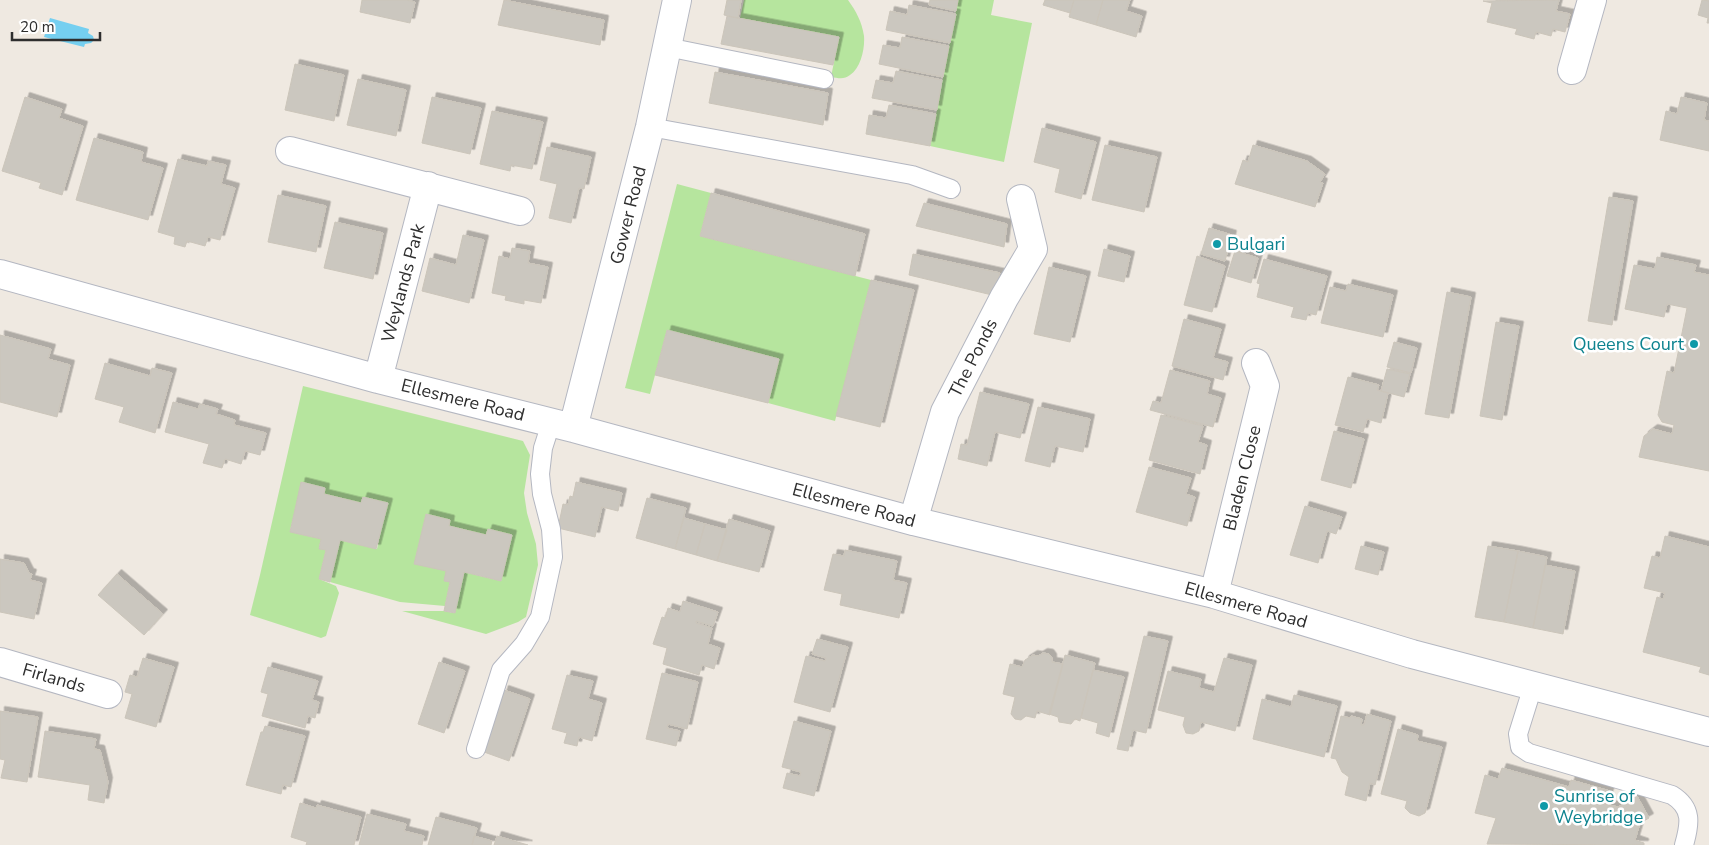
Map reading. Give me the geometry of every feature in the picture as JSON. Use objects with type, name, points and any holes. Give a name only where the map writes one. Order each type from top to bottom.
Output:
[{"type":"street","name":"Gower Road","points":[[562,426],[650,127],[678,0]]},
{"type":"street","points":[[1572,70],[1592,0]]},
{"type":"street","points":[[290,151],[520,211]]},
{"type":"street","name":"Weylands Park","points":[[378,379],[428,186]]},
{"type":"street","name":"The Ponds","points":[[913,521],[945,412],[1004,298],[1033,249],[1021,199]]},
{"type":"street","name":"Ellesmere Road","points":[[0,274],[378,379],[562,426],[913,521],[1214,594],[1412,654],[1709,732]]},
{"type":"street","name":"Bladen Close","points":[[1214,594],[1265,386],[1256,363]]},
{"type":"street","name":"Firlands","points":[[0,662],[108,694]]},
{"type":"lane","points":[[667,47],[824,79]]},
{"type":"lane","points":[[650,127],[912,175],[950,189]]},
{"type":"lane","points":[[476,749],[501,670],[524,644],[540,617],[553,557],[551,529],[542,494],[540,474],[543,448],[562,426]]},
{"type":"lane","points":[[1533,686],[1518,734],[1520,747],[1529,753],[1672,795],[1682,801],[1689,818],[1684,845]]},
{"type":"green space","points":[[744,0],[848,0],[862,26],[864,36],[860,63],[848,77],[831,77],[839,37],[740,18]]},
{"type":"green space","points":[[958,0],[994,0],[991,15],[1032,23],[1004,162],[930,146]]},
{"type":"green space","points":[[677,184],[711,193],[700,236],[871,280],[835,421],[768,403],[779,359],[667,330],[650,394],[625,388]]},
{"type":"green space","points":[[303,386],[523,441],[530,455],[524,493],[527,513],[536,544],[538,565],[526,617],[486,634],[402,611],[444,611],[454,613],[464,572],[501,581],[512,535],[488,529],[486,535],[449,526],[450,520],[426,514],[450,582],[445,606],[400,602],[330,582],[340,540],[377,549],[387,503],[363,497],[361,503],[324,494],[325,488],[302,482],[290,531],[321,539],[319,548],[326,550],[319,579],[336,586],[339,593],[326,636],[321,638],[250,615]]},
{"type":"water","points":[[50,18],[89,29],[88,33],[93,36],[94,40],[91,43],[85,44],[84,47],[44,37]]},
{"type":"building","points":[[362,0],[406,0],[415,2],[410,23],[360,12]]},
{"type":"building","points":[[504,0],[604,20],[600,45],[498,25]]},
{"type":"building","points":[[727,0],[741,0],[738,18],[724,15]]},
{"type":"building","points":[[930,0],[958,0],[956,11],[929,5]]},
{"type":"building","points":[[1045,0],[1074,0],[1070,13],[1043,5]]},
{"type":"building","points":[[1074,0],[1103,0],[1096,25],[1069,17]]},
{"type":"building","points":[[1103,0],[1130,0],[1126,11],[1142,16],[1136,37],[1096,25]]},
{"type":"building","points":[[1559,0],[1556,11],[1570,14],[1565,32],[1553,29],[1551,36],[1536,32],[1534,39],[1515,34],[1517,29],[1487,22],[1492,3],[1483,1]]},
{"type":"building","points":[[1702,0],[1709,1],[1709,23],[1707,23],[1708,18],[1698,15]]},
{"type":"building","points":[[909,5],[956,14],[950,43],[886,30],[890,11],[907,15]]},
{"type":"building","points":[[727,16],[839,37],[833,65],[721,44]]},
{"type":"building","points":[[902,37],[949,46],[943,77],[879,64],[883,45],[900,48]]},
{"type":"building","points":[[295,64],[344,75],[334,121],[285,110]]},
{"type":"building","points":[[896,71],[942,80],[937,110],[872,98],[876,80],[893,83]]},
{"type":"building","points":[[715,72],[828,93],[823,125],[709,103]]},
{"type":"building","points":[[358,79],[406,90],[396,136],[347,125]]},
{"type":"building","points":[[25,97],[62,109],[59,118],[83,126],[62,195],[39,188],[41,183],[2,171]]},
{"type":"building","points":[[432,97],[481,108],[470,154],[422,143]]},
{"type":"building","points":[[1681,97],[1707,103],[1704,120],[1709,121],[1709,151],[1660,140],[1666,111],[1677,114]]},
{"type":"building","points":[[889,105],[936,114],[930,146],[866,134],[869,115],[886,118]]},
{"type":"building","points":[[492,111],[543,122],[532,169],[511,165],[510,171],[480,164]]},
{"type":"building","points":[[1042,128],[1096,142],[1081,199],[1055,192],[1060,169],[1034,162]]},
{"type":"building","points":[[94,138],[143,152],[141,162],[163,168],[148,220],[76,200]]},
{"type":"building","points":[[1105,145],[1157,157],[1144,212],[1092,200]]},
{"type":"building","points":[[1253,145],[1307,161],[1325,174],[1320,182],[1323,183],[1315,207],[1235,184],[1243,160],[1248,162]]},
{"type":"building","points":[[547,147],[591,157],[584,189],[579,188],[571,223],[549,218],[557,184],[540,180]]},
{"type":"building","points":[[178,159],[207,166],[208,161],[226,165],[221,184],[235,188],[220,240],[208,237],[205,246],[187,241],[185,247],[174,244],[175,237],[158,232]]},
{"type":"building","points":[[711,193],[865,234],[855,276],[700,236]]},
{"type":"building","points":[[278,195],[326,206],[316,252],[268,242]]},
{"type":"building","points":[[1609,197],[1633,201],[1612,325],[1588,321]]},
{"type":"building","points":[[924,203],[1007,224],[1004,247],[916,226]]},
{"type":"building","points":[[335,222],[383,233],[373,279],[324,268]]},
{"type":"building","name":"Bulgari","points":[[1209,228],[1232,235],[1225,261],[1201,254]]},
{"type":"building","points":[[463,235],[484,240],[469,303],[422,291],[430,258],[456,265]]},
{"type":"building","points":[[512,248],[530,251],[528,263],[548,267],[541,303],[524,300],[524,304],[505,300],[506,296],[492,293],[499,256],[510,259]]},
{"type":"building","points":[[1104,249],[1130,256],[1124,282],[1098,276]]},
{"type":"building","points":[[1235,251],[1258,258],[1251,283],[1227,276]]},
{"type":"building","points":[[913,254],[1000,273],[992,295],[909,275]]},
{"type":"building","points":[[1197,256],[1225,266],[1212,312],[1184,305]]},
{"type":"building","name":"Queens Court","points":[[1657,257],[1696,265],[1694,272],[1709,275],[1709,471],[1639,457],[1644,436],[1653,429],[1672,434],[1674,425],[1662,422],[1658,415],[1667,371],[1674,373],[1687,308],[1667,304],[1664,317],[1625,309],[1634,265],[1655,269]]},
{"type":"building","points":[[1264,259],[1327,276],[1316,315],[1308,313],[1306,320],[1291,317],[1294,307],[1257,297],[1260,284],[1257,283]]},
{"type":"building","points":[[1049,267],[1086,276],[1070,342],[1034,334]]},
{"type":"building","points":[[871,280],[914,290],[880,427],[836,416]]},
{"type":"building","points":[[1348,284],[1393,295],[1383,337],[1321,323],[1330,287],[1346,291]]},
{"type":"building","points":[[1447,292],[1471,297],[1449,418],[1425,414]]},
{"type":"building","points":[[1184,319],[1221,329],[1213,358],[1228,362],[1223,380],[1172,366]]},
{"type":"building","points":[[1496,322],[1519,326],[1502,420],[1480,416]]},
{"type":"building","points":[[667,330],[779,359],[768,403],[655,375]]},
{"type":"building","points":[[0,335],[51,349],[48,359],[70,365],[57,417],[0,402]]},
{"type":"building","points":[[1394,342],[1417,348],[1411,373],[1387,367]]},
{"type":"building","points":[[105,363],[150,376],[152,368],[172,373],[155,433],[119,422],[124,407],[95,399]]},
{"type":"building","points":[[1387,369],[1410,374],[1404,397],[1381,391]]},
{"type":"building","points":[[1170,370],[1210,381],[1207,394],[1221,398],[1213,427],[1150,410],[1153,401],[1161,403]]},
{"type":"building","points":[[1348,377],[1379,385],[1377,390],[1388,393],[1381,423],[1367,419],[1363,432],[1335,425]]},
{"type":"building","points":[[980,392],[1029,404],[1020,438],[995,432],[987,466],[958,459],[961,444],[967,445]]},
{"type":"building","points":[[173,402],[198,409],[200,404],[218,409],[216,414],[235,420],[234,425],[266,433],[260,455],[245,451],[241,464],[225,459],[222,468],[203,463],[209,444],[165,432]]},
{"type":"building","points":[[1038,407],[1090,419],[1083,452],[1055,446],[1050,467],[1025,461]]},
{"type":"building","points":[[1161,415],[1203,426],[1198,442],[1207,445],[1200,474],[1149,460]]},
{"type":"building","points":[[1334,431],[1364,439],[1351,488],[1321,480]]},
{"type":"building","points":[[1149,467],[1191,478],[1186,494],[1195,497],[1187,526],[1136,512]]},
{"type":"building","points":[[301,482],[325,488],[324,494],[361,503],[363,497],[388,503],[376,549],[340,540],[330,582],[319,579],[326,550],[319,549],[321,539],[290,532]]},
{"type":"building","points":[[576,482],[622,493],[618,511],[602,507],[595,537],[558,528],[563,504],[568,505],[570,496],[573,497]]},
{"type":"building","points":[[647,498],[686,508],[675,549],[636,538]]},
{"type":"building","points":[[1305,506],[1342,517],[1336,534],[1327,531],[1318,563],[1290,555]]},
{"type":"building","points":[[426,514],[450,520],[449,526],[486,535],[488,529],[512,535],[501,581],[464,572],[455,613],[444,611],[450,582],[444,581],[446,571],[414,564]]},
{"type":"building","points":[[684,518],[705,524],[696,555],[675,549]]},
{"type":"building","points":[[729,519],[770,531],[759,572],[717,561]]},
{"type":"building","points":[[705,524],[727,530],[717,561],[696,555]]},
{"type":"building","points":[[1665,536],[1709,547],[1709,675],[1699,672],[1701,667],[1643,652],[1657,597],[1663,599],[1665,593],[1644,588],[1652,556],[1660,558]]},
{"type":"building","points":[[1361,546],[1384,552],[1378,575],[1355,569]]},
{"type":"building","points":[[1488,546],[1518,551],[1504,622],[1475,617]]},
{"type":"building","points":[[845,550],[897,561],[893,580],[907,583],[899,618],[840,605],[842,594],[824,590],[833,554],[844,556]]},
{"type":"building","points":[[1518,551],[1547,557],[1533,628],[1504,622]]},
{"type":"building","points":[[0,559],[24,563],[29,573],[32,574],[30,580],[42,583],[34,619],[0,612]]},
{"type":"building","points":[[1545,565],[1575,571],[1563,634],[1533,628]]},
{"type":"building","points":[[117,574],[163,614],[144,635],[98,595]]},
{"type":"building","points":[[683,601],[718,612],[713,626],[696,621],[696,623],[712,628],[708,644],[720,648],[714,669],[702,665],[699,675],[663,664],[667,648],[653,644],[662,617],[665,618],[668,608],[680,612]]},
{"type":"building","points":[[1144,636],[1168,641],[1146,733],[1133,730],[1128,751],[1117,749]]},
{"type":"building","points":[[817,639],[848,647],[830,712],[794,702],[806,656],[825,661],[826,658],[812,654]]},
{"type":"building","points":[[1043,653],[1049,654],[1052,662],[1063,664],[1050,715],[1037,711],[1035,718],[1026,716],[1021,720],[1015,719],[1011,714],[1015,697],[1003,694],[1010,664],[1022,667],[1025,660],[1033,655],[1038,656]]},
{"type":"building","points":[[1065,655],[1095,663],[1080,721],[1075,719],[1071,724],[1059,722],[1058,717],[1049,714]]},
{"type":"building","points":[[143,658],[174,667],[156,727],[125,718],[132,694],[125,692],[130,675],[137,677]]},
{"type":"building","points":[[1224,658],[1252,665],[1235,731],[1201,722],[1199,731],[1193,734],[1186,733],[1183,725],[1185,717],[1158,710],[1168,671],[1201,679],[1199,688],[1214,692]]},
{"type":"building","points":[[439,662],[465,671],[444,733],[418,724]]},
{"type":"building","points":[[268,667],[318,681],[312,700],[319,702],[315,718],[308,716],[305,728],[262,716],[268,694],[261,692]]},
{"type":"building","points":[[1093,670],[1124,677],[1109,737],[1096,733],[1098,723],[1081,718]]},
{"type":"building","points":[[662,673],[698,682],[687,729],[668,724],[667,728],[680,731],[676,746],[646,739]]},
{"type":"building","points":[[567,675],[593,681],[588,699],[602,703],[592,741],[579,737],[577,746],[564,743],[567,733],[552,729]]},
{"type":"building","points":[[504,690],[530,699],[509,761],[484,752]]},
{"type":"building","points":[[1294,695],[1337,706],[1324,757],[1253,739],[1262,699],[1291,707]]},
{"type":"building","points":[[0,711],[38,717],[27,782],[1,778],[5,760],[0,759]]},
{"type":"building","points":[[1367,714],[1391,721],[1375,785],[1370,783],[1366,801],[1345,795],[1349,777],[1342,772],[1336,759],[1331,758],[1341,716],[1362,719],[1361,725],[1364,725]]},
{"type":"building","points":[[794,721],[831,731],[814,796],[783,788],[787,773],[800,776],[801,772],[782,767]]},
{"type":"building","points":[[265,726],[305,736],[291,787],[283,785],[281,794],[246,785],[261,732],[263,732]]},
{"type":"building","points":[[1398,729],[1418,735],[1417,741],[1442,747],[1425,813],[1419,816],[1410,813],[1405,808],[1407,801],[1381,794]]},
{"type":"building","points":[[45,731],[96,739],[94,749],[100,750],[108,782],[104,803],[88,800],[90,785],[38,777]]},
{"type":"building","name":"Sunrise of Weybridge","points":[[1502,768],[1569,787],[1571,780],[1610,791],[1605,804],[1618,807],[1637,796],[1649,818],[1640,823],[1635,840],[1644,843],[1644,845],[1487,844],[1496,818],[1475,813],[1485,775],[1498,779]]},
{"type":"building","points":[[300,803],[316,808],[317,805],[361,817],[354,845],[306,845],[307,842],[291,837]]},
{"type":"building","points":[[367,814],[406,824],[404,831],[424,836],[422,845],[359,845]]},
{"type":"building","points":[[436,817],[477,828],[472,845],[428,845]]},
{"type":"building","points":[[474,836],[492,841],[491,845],[472,845]]},
{"type":"building","points":[[497,836],[528,845],[494,845]]},
{"type":"place","name":"Bulgari","points":[[1217,244]]},
{"type":"place","name":"Queens Court","points":[[1694,344]]},
{"type":"place","name":"Sunrise of Weybridge","points":[[1544,806]]}]
